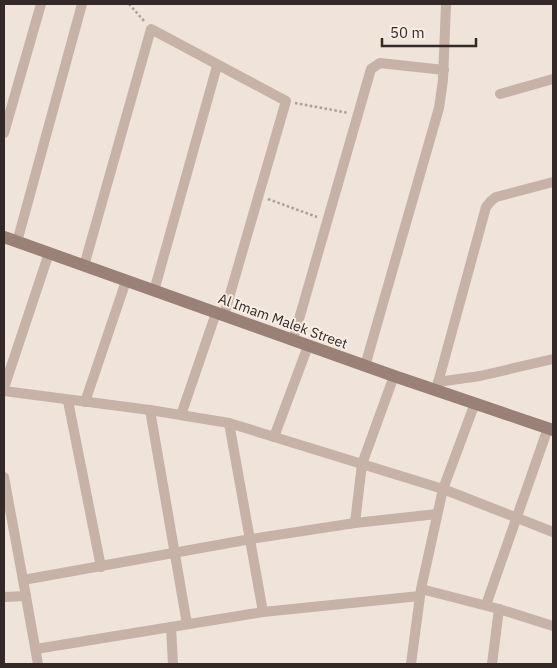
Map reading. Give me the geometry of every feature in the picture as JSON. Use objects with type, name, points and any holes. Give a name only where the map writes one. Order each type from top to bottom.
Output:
[{"type":"street","points":[[4,132],[41,4]]},
{"type":"street","points":[[17,242],[82,4]]},
{"type":"street","points":[[365,366],[439,108],[444,70],[446,4]]},
{"type":"street","points":[[84,266],[150,29],[286,101],[259,196],[220,314],[181,414]]},
{"type":"street","points":[[293,340],[371,69],[380,63],[444,70]]},
{"type":"street","points":[[154,291],[217,66]]},
{"type":"street","points":[[500,94],[553,79]]},
{"type":"street","points":[[553,182],[496,197],[486,207],[437,386],[553,359]]},
{"type":"street","name":"Al Imam Malek Street","points":[[4,237],[394,376],[437,386],[474,403],[550,429]]},
{"type":"street","points":[[49,253],[4,390],[181,414],[229,423],[443,489],[553,532]]},
{"type":"street","points":[[85,402],[126,281]]},
{"type":"street","points":[[274,437],[308,346]]},
{"type":"street","points":[[355,523],[362,464],[394,376]]},
{"type":"street","points":[[68,400],[101,567]]},
{"type":"street","points":[[411,664],[421,592],[443,489],[474,403]]},
{"type":"street","points":[[150,410],[187,624]]},
{"type":"street","points":[[229,423],[263,612]]},
{"type":"street","points":[[486,605],[516,517],[550,429]]},
{"type":"street","points":[[4,477],[7,510],[23,580],[38,664]]},
{"type":"street","points":[[23,580],[251,539],[355,523],[437,514]]},
{"type":"street","points":[[36,649],[263,612],[421,592],[486,605],[553,626]]},
{"type":"street","points":[[4,597],[26,596]]},
{"type":"street","points":[[492,664],[499,609]]},
{"type":"street","points":[[171,627],[173,664]]},
{"type":"path","points":[[129,4],[150,29]]},
{"type":"path","points":[[286,101],[358,115]]},
{"type":"path","points":[[259,196],[328,221]]}]
